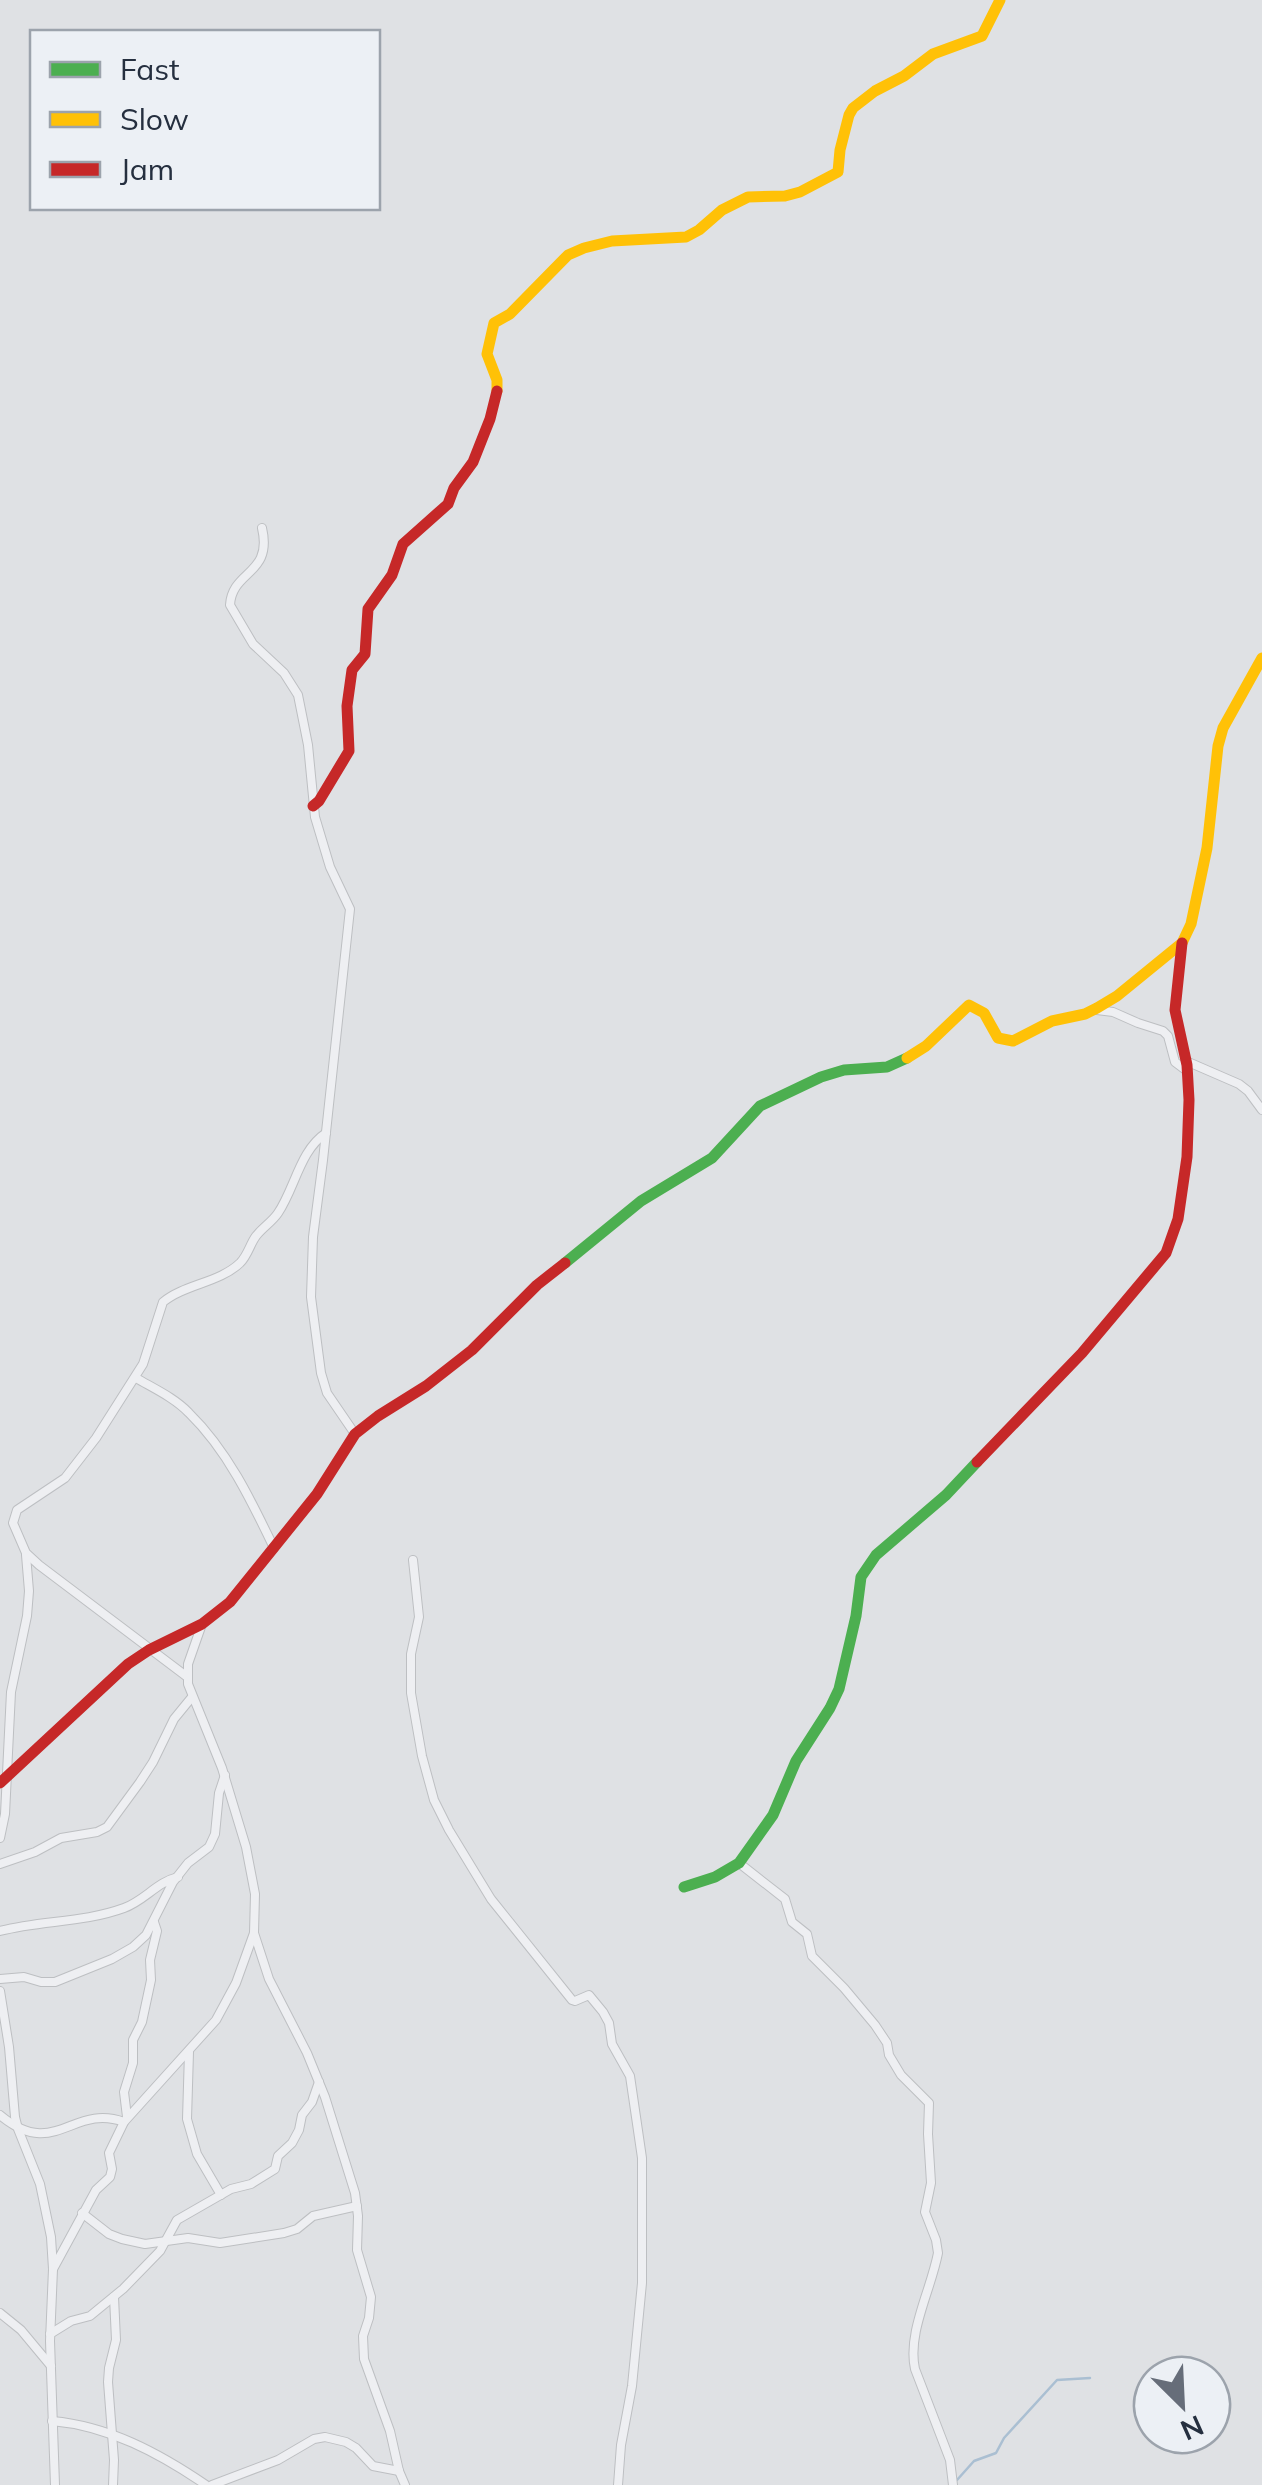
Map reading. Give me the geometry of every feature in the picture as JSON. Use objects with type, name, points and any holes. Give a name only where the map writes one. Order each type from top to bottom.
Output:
[{"type":"street","points":[[313,806],[349,751],[347,706],[352,670],[366,654],[366,620],[372,601],[392,575],[404,544],[448,504],[483,437],[496,390],[497,380],[487,354],[496,320],[510,314],[568,255],[578,250],[612,241],[686,237],[722,210],[748,197],[786,196],[838,172],[840,150],[853,108],[933,54],[982,36],[1000,0]]},
{"type":"street","points":[[262,528],[264,549],[255,570],[234,588],[230,605],[253,644],[284,673],[298,695],[308,745],[313,806],[330,867],[350,909],[313,1237],[311,1297],[321,1374],[327,1393],[354,1434]]},
{"type":"street","points":[[684,1886],[703,1882],[739,1863],[773,1815],[796,1761],[836,1696],[861,1577],[867,1566],[946,1496],[1082,1354],[1166,1253],[1178,1220],[1184,1184],[1189,1100],[1175,1010],[1182,943],[1196,905],[1207,848],[1223,728],[1262,658]]},
{"type":"street","points":[[2,1781],[113,1677],[149,1650],[202,1624],[230,1602],[318,1494],[354,1434],[472,1350],[537,1286],[641,1201],[712,1158],[760,1106],[844,1070],[887,1067],[910,1057],[968,1006],[985,1012],[998,1038],[1013,1041],[1052,1021],[1092,1010],[1118,996],[1182,943]]},
{"type":"street","points":[[1092,1010],[1113,1012],[1163,1031],[1175,1062],[1239,1084],[1262,1110]]},
{"type":"street","points":[[0,1838],[5,1814],[2,1781],[11,1692],[29,1591],[26,1553],[13,1523],[14,1514],[65,1478],[96,1438],[143,1364],[163,1302],[238,1264],[258,1233],[278,1213],[308,1150],[326,1133]]},
{"type":"street","points":[[136,1378],[188,1411],[205,1430],[231,1466],[274,1548]]},
{"type":"street","points":[[26,1553],[186,1676]]},
{"type":"street","points":[[413,1560],[419,1617],[411,1654],[410,1693],[434,1800],[504,1917],[572,2000],[589,1996],[603,2012],[612,2044],[630,2076],[642,2158],[642,2283],[618,2485]]},
{"type":"street","points":[[53,2268],[96,2190],[110,2176],[109,2154],[126,2120],[189,2052],[226,2004],[254,1933],[252,1874],[225,1775],[186,1676],[202,1624]]},
{"type":"street","points":[[0,1864],[36,1852],[61,1838],[97,1832],[107,1826],[140,1782],[174,1719],[192,1696]]},
{"type":"street","points":[[0,1979],[24,1977],[49,1983],[70,1978],[112,1959],[146,1935],[178,1876],[188,1863],[210,1848],[225,1775]]},
{"type":"street","points":[[739,1863],[785,1899],[792,1922],[807,1934],[812,1956],[875,2025],[901,2075],[930,2104],[931,2184],[925,2212],[938,2253],[912,2356],[950,2460],[953,2485]]},
{"type":"street","points":[[0,1930],[101,1916],[137,1902],[178,1876]]},
{"type":"street","points":[[126,2120],[124,2092],[133,2063],[133,2040],[142,2022],[151,1980],[154,1922]]},
{"type":"street","points":[[254,1933],[269,1979],[318,2082],[341,2146],[356,2206],[357,2250],[371,2297],[363,2336],[364,2359],[405,2485]]},
{"type":"street","points":[[0,1991],[18,2129],[40,2184],[51,2237],[55,2485]]},
{"type":"street","points":[[189,2052],[187,2119],[197,2154],[221,2195]]},
{"type":"street","points":[[50,2334],[71,2321],[90,2316],[145,2268],[176,2220],[275,2169],[278,2156],[299,2130],[318,2082]]},
{"type":"street","points":[[0,2115],[18,2129],[35,2134],[98,2118],[126,2120]]},
{"type":"street","points":[[82,2213],[122,2239],[145,2244],[188,2238],[220,2243],[284,2233],[303,2226],[313,2216],[356,2206]]},
{"type":"street","points":[[113,2485],[108,2368],[116,2340],[114,2296]]},
{"type":"street","points":[[0,2313],[21,2330],[51,2366]]},
{"type":"street","points":[[52,2421],[112,2433],[209,2485],[278,2460],[314,2439],[325,2437],[356,2448],[373,2466],[399,2471]]},
{"type":"waterway","points":[[957,2480],[974,2461],[996,2453],[1004,2438],[1057,2380],[1090,2378]]},
{"type":"traffic: fast","points":[[565,1263],[641,1201],[712,1158],[760,1106],[821,1077],[844,1070],[887,1067],[907,1058]]},
{"type":"traffic: fast","points":[[684,1887],[715,1877],[739,1863],[773,1815],[796,1761],[839,1689],[861,1577],[876,1555],[946,1495],[977,1462]]},
{"type":"traffic: slow","points":[[497,391],[487,354],[494,323],[510,314],[568,255],[612,241],[686,237],[722,210],[748,197],[800,192],[838,172],[840,150],[853,108],[933,54],[982,36],[1000,0]]},
{"type":"traffic: slow","points":[[907,1058],[926,1046],[969,1005],[984,1013],[998,1038],[1013,1041],[1052,1021],[1085,1014],[1117,996],[1182,943],[1191,924],[1207,848],[1223,728],[1262,658]]},
{"type":"traffic: jam","points":[[313,806],[349,751],[347,706],[352,670],[365,654],[368,609],[392,575],[403,544],[448,504],[454,488],[473,462],[497,391]]},
{"type":"traffic: jam","points":[[977,1462],[1082,1353],[1166,1253],[1178,1219],[1187,1157],[1187,1065],[1175,1010],[1182,943]]},
{"type":"traffic: jam","points":[[0,1783],[128,1664],[202,1624],[230,1602],[317,1494],[355,1434],[472,1350],[537,1285],[565,1263]]}]
